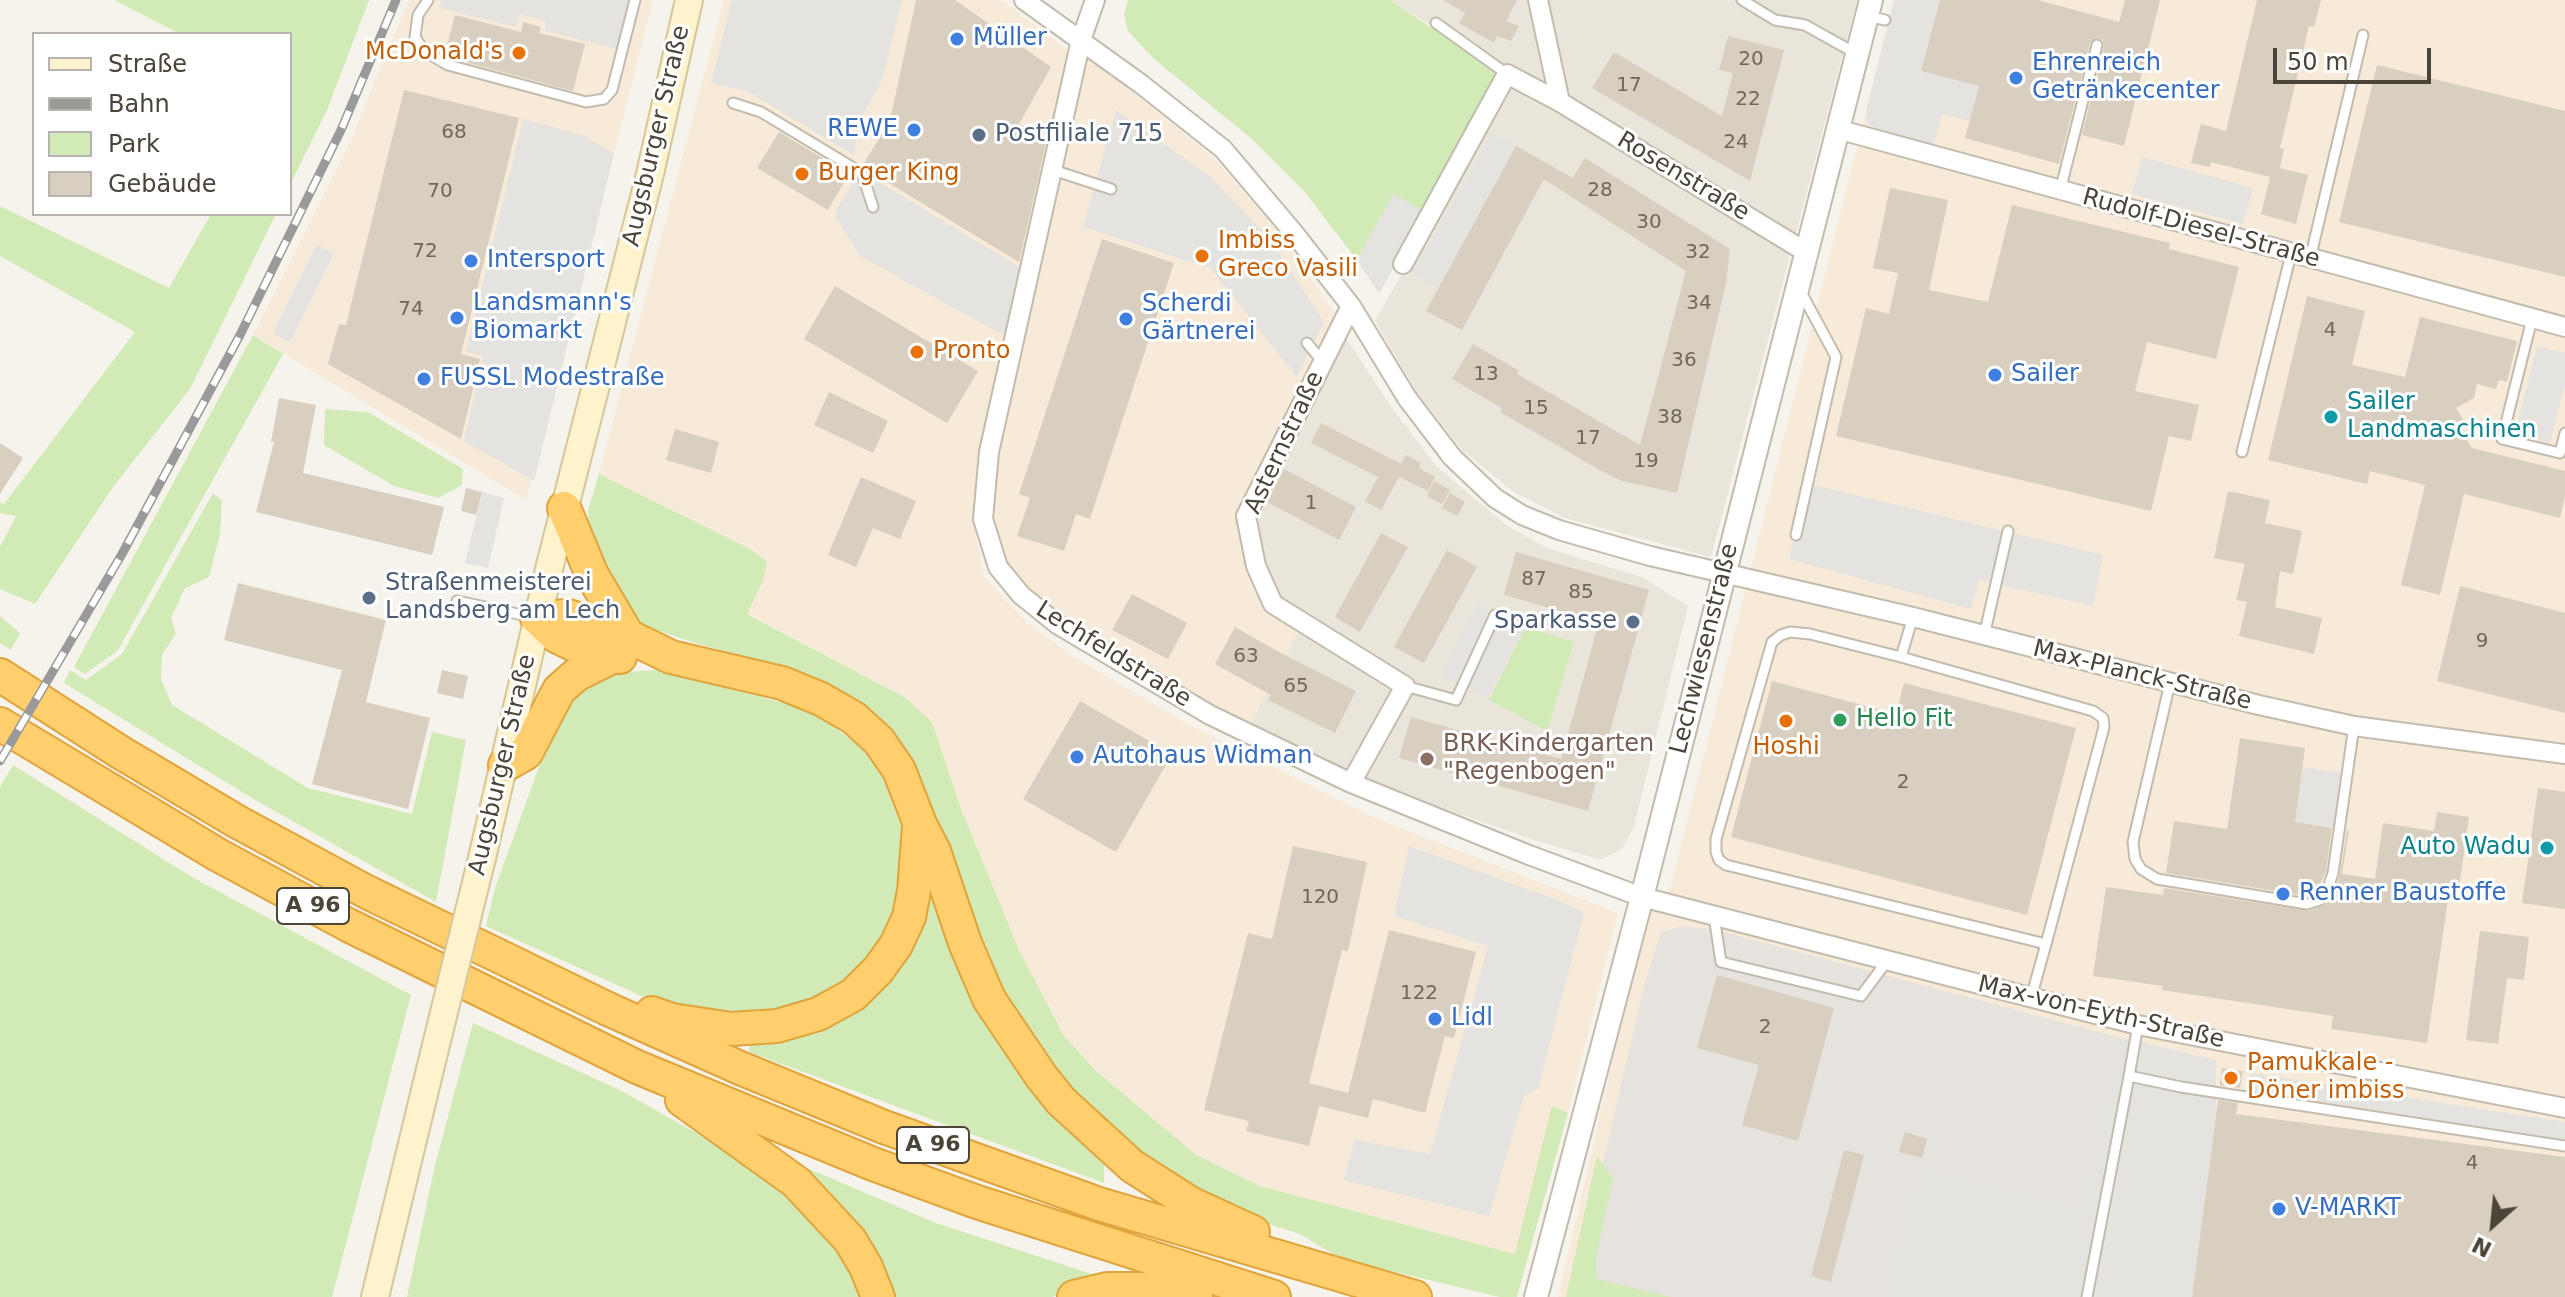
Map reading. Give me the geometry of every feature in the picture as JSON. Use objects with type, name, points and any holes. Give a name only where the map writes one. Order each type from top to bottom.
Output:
[{"type":"highway","points":[[564,508],[620,646]]},
{"type":"highway","points":[[537,618],[556,636],[585,650],[620,646],[782,683],[821,699],[854,718],[879,741],[899,770],[934,851],[965,943],[989,999],[1019,1046],[1061,1101],[1121,1156],[1161,1185],[1221,1219],[1296,1249],[1349,1279]]},
{"type":"highway","points":[[505,765],[526,753],[559,690],[620,646]]},
{"type":"highway","name":"A 96","points":[[0,675],[236,821],[399,909],[532,974],[740,1068],[898,1132],[1099,1204],[1415,1297]]},
{"type":"highway","name":"A 96","points":[[0,724],[218,855],[403,953],[637,1067],[873,1164],[977,1202],[1274,1297]]},
{"type":"highway","points":[[532,974],[672,1020],[731,1029],[777,1026],[818,1014],[853,995],[878,970],[896,945],[909,917],[920,824]]},
{"type":"highway","points":[[637,1067],[796,1182],[850,1240],[866,1267],[878,1297]]},
{"type":"highway","points":[[1074,1297],[1107,1289],[1164,1289],[1196,1297]]},
{"type":"main road","name":"Augsburger Straße","points":[[375,1297],[505,765],[537,618],[646,188],[689,0]]},
{"type":"street","name":"Max-Planck-Straße","points":[[1024,0],[1223,149],[1351,306],[1407,398],[1452,457],[1495,498],[1522,515],[1559,530],[1724,574],[1913,617],[2170,683],[2354,726],[2565,754]]},
{"type":"street","name":"Lechfeldstraße","points":[[1095,0],[1081,40],[989,452],[983,519],[998,567],[1021,595],[1057,624],[1210,715],[1351,783],[1642,897]]},
{"type":"street","points":[[1538,0],[1560,102]]},
{"type":"street","name":"Lechwiesenstraße","points":[[1536,1297],[1642,897],[1837,129],[1857,54],[1874,12]]},
{"type":"street","points":[[1403,264],[1507,74]]},
{"type":"street","name":"Rosenstraße","points":[[1507,74],[1560,102],[1806,252]]},
{"type":"street","name":"Rudolf-Diesel-Straße","points":[[1837,129],[1904,144],[2060,191],[2565,327]]},
{"type":"street","name":"Asternstraße","points":[[1351,306],[1246,516],[1256,566],[1273,604],[1405,686]]},
{"type":"street","points":[[1351,783],[1405,686]]},
{"type":"street","name":"Max-von-Eyth-Straße","points":[[1642,897],[2138,1025],[2565,1108]]},
{"type":"lane","points":[[428,0],[418,15],[415,37],[424,51],[448,65],[586,102],[604,99],[612,90],[635,0]]},
{"type":"lane","points":[[1742,0],[1775,20],[1805,25],[1857,54]]},
{"type":"lane","name":"Rosenstraße","points":[[1436,23],[1507,74]]},
{"type":"lane","points":[[2310,259],[2363,35]]},
{"type":"lane","points":[[2060,191],[2097,45]]},
{"type":"lane","points":[[733,103],[761,112],[862,173],[873,207]]},
{"type":"lane","points":[[1053,170],[1111,189]]},
{"type":"lane","points":[[2242,452],[2291,254]]},
{"type":"lane","points":[[1796,535],[1836,357],[1798,285]]},
{"type":"lane","points":[[2532,319],[2502,439],[2560,453],[2565,433]]},
{"type":"lane","points":[[1307,343],[1323,362]]},
{"type":"lane","points":[[1984,636],[2008,531]]},
{"type":"lane","points":[[457,601],[537,618]]},
{"type":"lane","points":[[1405,686],[1456,700],[1495,615]]},
{"type":"lane","points":[[1901,657],[1913,617]]},
{"type":"lane","points":[[2031,998],[2046,944],[2104,727],[2103,718],[2093,711],[1810,634],[1790,632],[1772,642],[1716,839],[1719,860],[1726,865],[2046,944]]},
{"type":"lane","points":[[2170,683],[2133,842],[2135,859],[2141,869],[2157,879],[2307,904],[2320,900],[2327,891],[2333,873],[2354,726]]},
{"type":"lane","points":[[1714,916],[1721,962],[1861,996],[1887,961]]},
{"type":"lane","points":[[2087,1297],[2138,1025]]},
{"type":"lane","points":[[2129,1076],[2181,1087],[2565,1146]]},
{"type":"shaded area","points":[[409,0],[653,0],[526,500],[253,335],[352,137]]},
{"type":"shaded area","points":[[441,0],[635,0],[623,50],[545,31],[546,21],[520,14],[516,27],[439,8]]},
{"type":"shaded area","points":[[724,0],[1001,0],[1067,50],[1046,170],[984,451],[974,525],[984,576],[1007,602],[1028,623],[1071,655],[1184,722],[1373,817],[1618,913],[1568,1113],[1552,1107],[1515,1255],[1260,1186],[1196,1155],[1095,1070],[1064,1036],[1019,950],[961,809],[932,722],[906,698],[747,613],[763,580],[750,549],[599,474]]},
{"type":"shaded area","points":[[732,0],[902,0],[882,80],[855,130],[855,156],[749,92],[711,83]]},
{"type":"shaded area","points":[[1390,0],[1857,0],[1711,557],[1565,518],[1514,492],[1462,450],[1416,391],[1375,321],[1408,263],[1434,27]]},
{"type":"shaded area","points":[[1894,0],[2565,0],[2565,1297],[1558,1297],[1622,1021],[1652,910],[1671,886]]},
{"type":"shaded area","points":[[1894,0],[1940,0],[1921,70],[1979,86],[1970,121],[1942,114],[1933,147],[1879,132],[1867,122],[1866,112]]},
{"type":"shaded area","points":[[1087,58],[1214,158],[1285,240],[1335,314],[1238,518],[1249,572],[1300,628],[1250,725],[1170,685],[1060,617],[1025,588],[1004,563],[990,516],[995,453]]},
{"type":"shaded area","points":[[1116,110],[1211,177],[1269,238],[1324,322],[1297,377],[1210,268],[1083,227]]},
{"type":"shaded area","points":[[523,119],[583,135],[614,154],[534,481],[464,441],[483,356],[466,352]]},
{"type":"shaded area","points":[[1492,133],[1516,146],[1438,288],[1413,274]]},
{"type":"shaded area","points":[[2142,157],[2253,188],[2243,224],[2132,194]]},
{"type":"shaded area","points":[[857,176],[876,180],[1022,269],[1007,337],[860,256],[834,214]]},
{"type":"shaded area","points":[[1393,194],[1425,212],[1379,294],[1357,260]]},
{"type":"shaded area","points":[[317,244],[334,253],[290,342],[273,333]]},
{"type":"shaded area","points":[[1344,335],[1392,408],[1437,467],[1506,525],[1547,548],[1642,577],[1688,606],[1634,826],[1622,849],[1600,860],[1535,840],[1384,788],[1250,725],[1300,628],[1279,599],[1265,564],[1254,516]]},
{"type":"shaded area","points":[[2537,346],[2565,353],[2565,384],[2550,443],[2515,433]]},
{"type":"shaded area","points":[[1806,483],[2103,555],[2093,606],[1979,580],[1971,609],[1789,559]]},
{"type":"shaded area","points":[[482,492],[504,498],[488,568],[465,563]]},
{"type":"shaded area","points":[[1478,604],[1523,629],[1487,697],[1441,674]]},
{"type":"shaded area","points":[[2303,767],[2341,773],[2334,828],[2295,822]]},
{"type":"shaded area","points":[[1409,846],[1584,912],[1538,1089],[1524,1096],[1489,1216],[1343,1180],[1355,1140],[1430,1154],[1488,946],[1394,916]]},
{"type":"shaded area","points":[[1683,926],[1712,929],[2114,1036],[2078,1208],[1914,1167],[1880,1297],[1671,1297],[1577,1275],[1644,986],[1661,932]]},
{"type":"shaded area","points":[[2114,1036],[2216,1060],[2216,1112],[2192,1297],[1880,1297],[1914,1167],[2078,1208]]},
{"type":"shaded area","points":[[2252,1073],[2565,1122],[2565,1140],[2249,1090]]},
{"type":"green space","points":[[114,0],[369,0],[327,110],[292,181],[292,32],[176,32]]},
{"type":"green space","points":[[1128,0],[1390,0],[1500,74],[1425,212],[1393,195],[1357,260],[1304,191],[1253,140],[1153,58],[1128,31],[1124,14]]},
{"type":"green space","points":[[0,206],[169,288],[210,216],[275,216],[190,389],[113,487],[35,604],[0,589],[0,547],[16,516],[0,513],[0,502],[4,504],[135,332],[0,256]]},
{"type":"green space","points":[[253,335],[283,354],[118,650],[85,674],[74,667]]},
{"type":"green space","points":[[325,409],[368,412],[463,469],[462,485],[438,498],[394,486],[324,445]]},
{"type":"green space","points":[[599,474],[750,549],[767,562],[763,580],[747,614],[906,698],[932,722],[961,809],[1019,950],[1064,1036],[1095,1070],[1196,1155],[1260,1186],[1515,1254],[1552,1106],[1568,1113],[1517,1297],[1500,1297],[1341,1259],[1300,1234],[1223,1210],[1170,1178],[1069,1098],[998,997],[924,802],[782,667],[638,624],[589,554],[588,510]]},
{"type":"green space","points":[[213,493],[222,501],[220,534],[209,577],[185,588],[171,618],[176,634],[162,654],[161,679],[172,705],[308,788],[412,814],[432,732],[466,740],[436,902],[250,797],[64,683],[70,670],[86,680],[122,654]]},
{"type":"green space","points":[[0,616],[20,633],[11,650],[0,643]]},
{"type":"green space","points":[[1526,627],[1574,642],[1547,731],[1489,700]]},
{"type":"green space","points":[[657,670],[791,705],[825,720],[871,755],[896,804],[908,839],[908,866],[886,940],[843,988],[775,1018],[677,1012],[486,926],[494,891],[564,698],[610,673]]},
{"type":"green space","points":[[13,765],[192,877],[411,995],[332,1297],[0,1297],[0,787]]},
{"type":"green space","points":[[927,891],[938,894],[1104,1158],[1104,1183],[749,1052],[750,1042],[827,1026]]},
{"type":"green space","points":[[473,1023],[620,1090],[725,1149],[786,1190],[854,1268],[866,1297],[407,1297],[435,1165]]},
{"type":"green space","points":[[1597,1156],[1613,1179],[1596,1257],[1596,1279],[1671,1297],[1566,1297]]},
{"type":"green space","points":[[781,1157],[936,1223],[1104,1278],[1052,1297],[891,1297]]},
{"type":"building","points":[[916,0],[955,0],[1051,67],[1019,124],[1047,139],[1019,262],[863,165],[890,120]]},
{"type":"building","points":[[1443,0],[1517,0],[1506,21],[1519,26],[1511,41],[1497,36],[1494,43],[1459,23],[1465,13]]},
{"type":"building","name":"Ehrenreich Getränkecenter","points":[[1940,0],[2038,0],[2119,22],[2125,0],[2160,0],[2124,146],[2082,135],[2104,47],[2103,40],[2098,38],[2090,43],[2059,164],[1965,138],[1979,86],[1921,71]]},
{"type":"building","points":[[2257,0],[2321,0],[2314,27],[2309,26],[2280,148],[2284,149],[2280,168],[2308,175],[2296,224],[2261,214],[2270,177],[2211,162],[2210,167],[2191,163],[2201,124],[2226,131]]},
{"type":"building","points":[[455,15],[521,32],[523,22],[541,27],[539,33],[585,44],[573,91],[458,60],[459,56],[445,53]]},
{"type":"building","points":[[1728,36],[1784,50],[1750,181],[1592,88],[1614,52],[1722,116],[1733,73],[1719,70]]},
{"type":"building","points":[[2377,65],[2565,111],[2565,277],[2339,222]]},
{"type":"building","points":[[404,90],[519,118],[461,354],[480,359],[461,439],[328,364],[339,324],[346,325]]},
{"type":"building","points":[[779,132],[849,174],[828,210],[757,168]]},
{"type":"building","points":[[1516,146],[1573,178],[1585,158],[1730,249],[1726,283],[1677,493],[1622,481],[1603,472],[1500,412],[1502,408],[1452,379],[1473,344],[1519,371],[1517,374],[1640,445],[1686,271],[1544,179],[1462,330],[1426,311]]},
{"type":"building","name":"Sailer","points":[[1890,188],[1948,200],[1929,290],[1988,302],[2012,205],[2170,243],[2169,249],[2239,267],[2216,359],[2147,342],[2135,391],[2199,405],[2191,441],[2169,436],[2151,511],[1836,436],[1866,308],[1889,314],[1898,273],[1873,268]]},
{"type":"building","points":[[1102,239],[1174,263],[1090,519],[1076,514],[1064,551],[1017,536],[1030,498],[1019,494]]},
{"type":"building","points":[[835,286],[978,371],[947,423],[804,339]]},
{"type":"building","points":[[2307,296],[2365,311],[2352,365],[2405,377],[2420,317],[2517,341],[2507,382],[2499,380],[2496,389],[2477,384],[2474,398],[2456,408],[2466,424],[2459,428],[2472,448],[2565,471],[2565,496],[2560,518],[2464,494],[2440,595],[2401,585],[2425,485],[2370,471],[2367,484],[2268,460]]},
{"type":"building","points":[[829,392],[888,421],[873,453],[814,425]]},
{"type":"building","points":[[279,398],[316,405],[303,473],[444,507],[432,555],[256,512],[274,442],[271,442]]},
{"type":"building","points":[[1321,423],[1401,464],[1406,455],[1421,463],[1419,468],[1435,477],[1428,491],[1399,477],[1381,510],[1365,501],[1378,477],[1311,443]]},
{"type":"building","points":[[675,429],[719,442],[711,473],[666,460]]},
{"type":"building","points":[[0,443],[23,458],[0,494]]},
{"type":"building","points":[[1284,469],[1356,507],[1339,540],[1267,502]]},
{"type":"building","points":[[861,477],[916,501],[900,539],[873,528],[856,567],[828,555]]},
{"type":"building","points":[[1434,481],[1450,490],[1442,504],[1427,496]]},
{"type":"building","points":[[466,488],[482,492],[476,515],[461,511]]},
{"type":"building","points":[[2228,491],[2270,500],[2265,523],[2302,531],[2293,574],[2280,571],[2275,607],[2322,618],[2314,654],[2239,636],[2247,602],[2236,600],[2245,564],[2214,558]]},
{"type":"building","points":[[1450,493],[1465,502],[1457,516],[1442,508]]},
{"type":"building","points":[[1381,533],[1408,547],[1360,632],[1335,617]]},
{"type":"building","points":[[1447,550],[1477,567],[1424,663],[1394,647]]},
{"type":"building","points":[[1516,552],[1649,590],[1588,811],[1399,758],[1411,717],[1561,759],[1599,622],[1504,595]]},
{"type":"building","points":[[238,583],[386,620],[366,702],[430,718],[408,809],[312,784],[342,670],[224,640]]},
{"type":"building","points":[[2460,586],[2565,613],[2565,713],[2437,681]]},
{"type":"building","points":[[1132,594],[1187,623],[1168,659],[1112,630]]},
{"type":"building","points":[[1235,627],[1356,691],[1335,733],[1268,700],[1271,695],[1215,664]]},
{"type":"building","points":[[442,670],[468,676],[463,699],[437,693]]},
{"type":"building","points":[[1772,681],[1896,714],[1904,683],[2076,728],[2027,915],[1731,837]]},
{"type":"building","points":[[1080,701],[1172,754],[1116,852],[1023,799]]},
{"type":"building","points":[[2240,738],[2305,748],[2295,822],[2332,828],[2326,871],[2316,894],[2306,896],[2166,873],[2174,821],[2227,829]]},
{"type":"building","name":"Auto Wadu","points":[[2538,788],[2565,792],[2565,909],[2522,903]]},
{"type":"building","points":[[2437,812],[2469,817],[2459,887],[2450,886],[2427,1043],[2331,1029],[2333,1016],[2162,990],[2163,986],[2093,976],[2106,887],[2163,895],[2164,888],[2309,911],[2325,905],[2334,894],[2347,830],[2342,874],[2375,879],[2383,823],[2434,831]]},
{"type":"building","points":[[1293,846],[1367,862],[1348,951],[1342,950],[1309,1083],[1348,1093],[1389,930],[1476,952],[1454,1038],[1445,1036],[1425,1113],[1373,1099],[1368,1118],[1319,1106],[1309,1146],[1246,1131],[1249,1121],[1204,1110],[1248,933],[1272,939]]},
{"type":"building","points":[[2480,931],[2529,937],[2524,980],[2507,978],[2498,1044],[2466,1040]]},
{"type":"building","points":[[1717,975],[1834,1008],[1798,1141],[1742,1125],[1759,1065],[1697,1048]]},
{"type":"building","name":"Pamukkale - Döner imbiss","points":[[2222,1068],[2243,1071],[2240,1088],[2220,1085]]},
{"type":"building","points":[[2218,1100],[2238,1103],[2236,1114],[2565,1157],[2565,1297],[2192,1297]]},
{"type":"building","points":[[1905,1132],[1927,1139],[1922,1158],[1899,1152]]},
{"type":"building","points":[[1844,1150],[1864,1155],[1831,1282],[1811,1276]]},
{"type":"railway","points":[[0,761],[122,554],[240,335],[341,130],[396,0]]},
{"type":"place","name":"Müller","points":[[957,39]]},
{"type":"place","name":"McDonald's","points":[[519,53]]},
{"type":"place","name":"Ehrenreich Getränkecenter","points":[[2016,78]]},
{"type":"place","name":"REWE","points":[[914,130]]},
{"type":"place","name":"Postfiliale 715","points":[[979,135]]},
{"type":"place","name":"Burger King","points":[[802,174]]},
{"type":"place","name":"Imbiss Greco Vasili","points":[[1202,256]]},
{"type":"place","name":"Intersport","points":[[471,261]]},
{"type":"place","name":"Landsmann's Biomarkt","points":[[457,318]]},
{"type":"place","name":"Scherdi Gärtnerei","points":[[1126,319]]},
{"type":"place","name":"Pronto","points":[[917,352]]},
{"type":"place","name":"Sailer","points":[[1995,375]]},
{"type":"place","name":"FUSSL Modestraße","points":[[424,379]]},
{"type":"place","name":"Sailer Landmaschinen","points":[[2331,417]]},
{"type":"place","name":"Straßenmeisterei Landsberg am Lech","points":[[369,598]]},
{"type":"place","name":"Sparkasse","points":[[1633,622]]},
{"type":"place","name":"Hello Fit","points":[[1840,720]]},
{"type":"place","name":"Hoshi","points":[[1786,721]]},
{"type":"place","name":"Autohaus Widman","points":[[1077,757]]},
{"type":"place","name":"BRK-Kindergarten \"Regenbogen\"","points":[[1427,759]]},
{"type":"place","name":"Auto Wadu","points":[[2547,848]]},
{"type":"place","name":"Renner Baustoffe","points":[[2283,894]]},
{"type":"place","name":"Lidl","points":[[1435,1019]]},
{"type":"place","name":"Pamukkale - Döner imbiss","points":[[2231,1078]]},
{"type":"place","name":"V-MARKT","points":[[2279,1209]]}]
